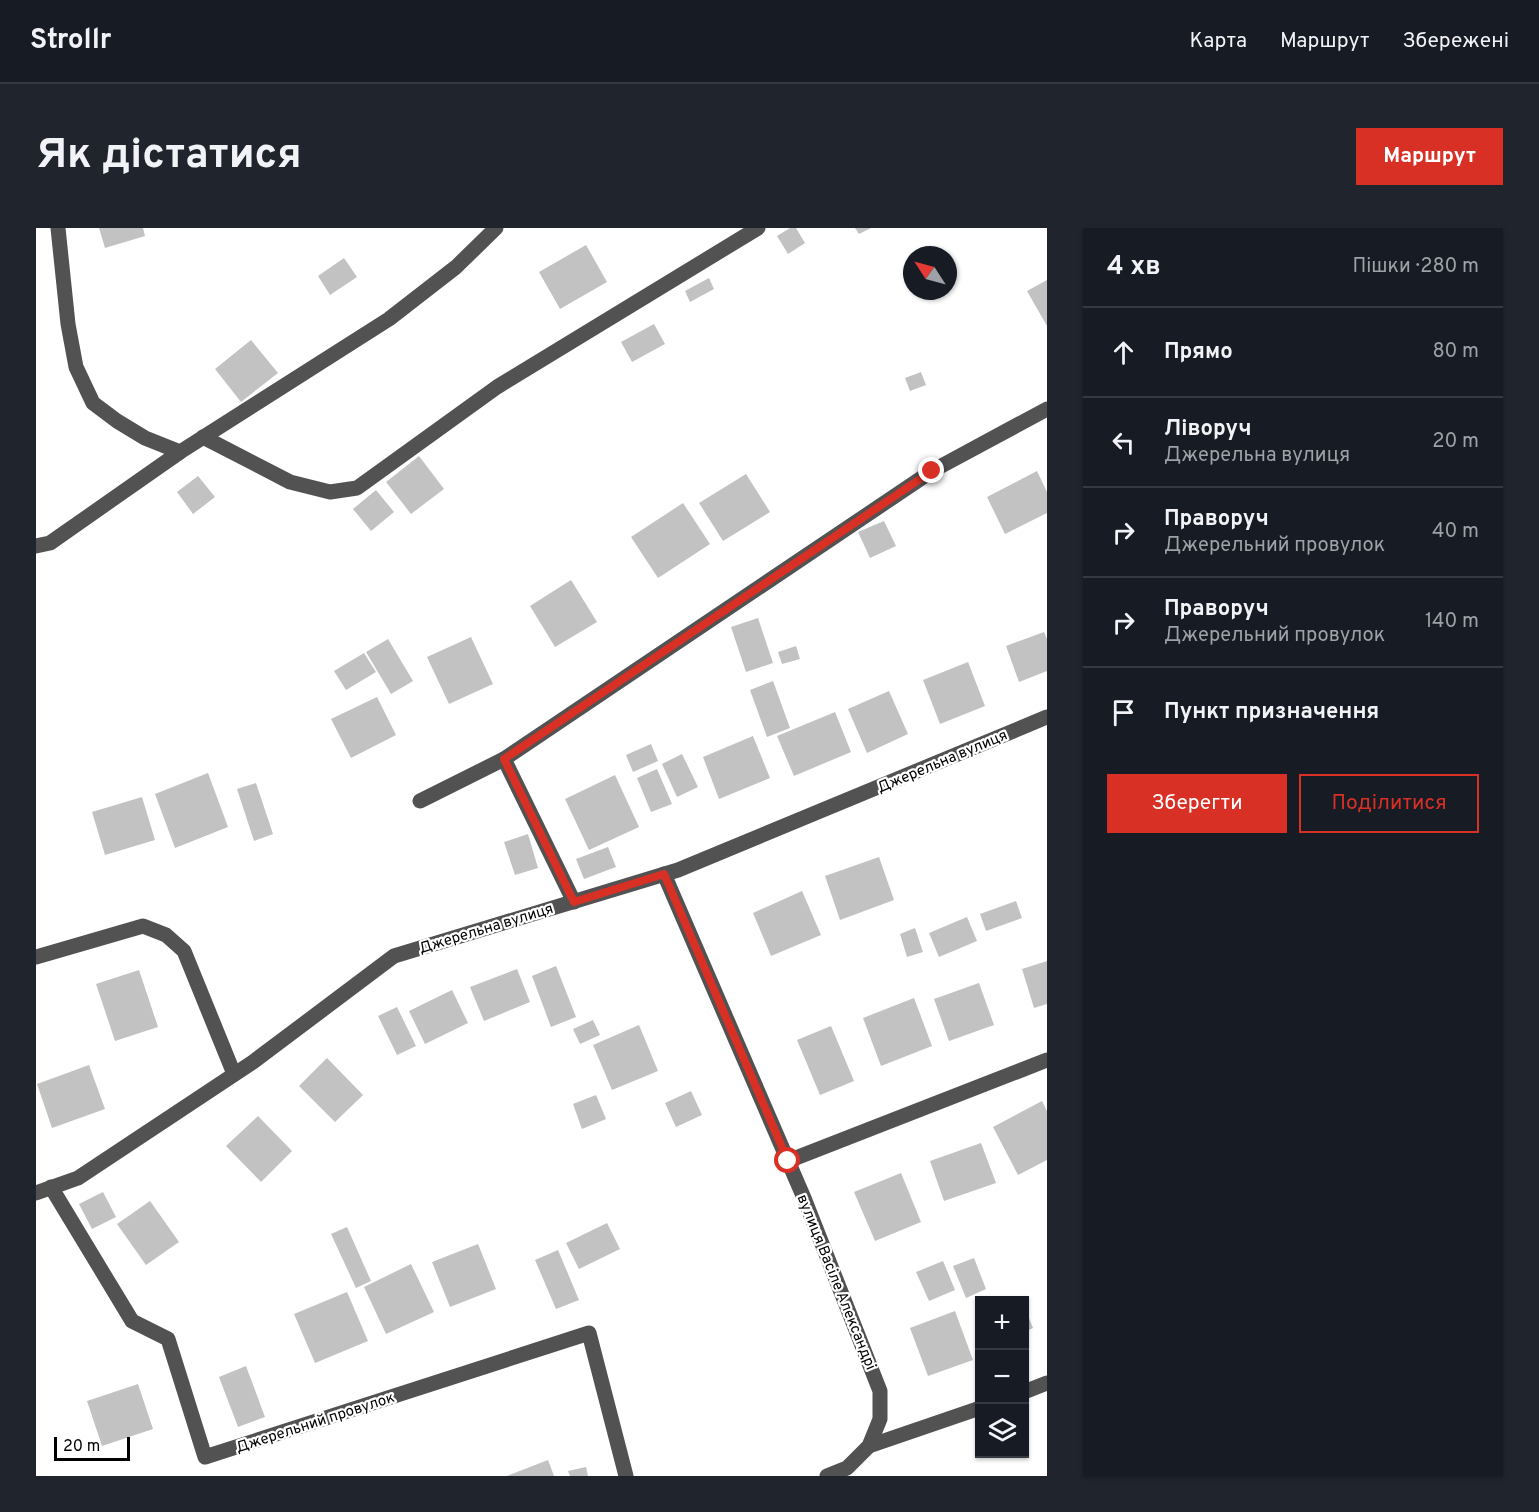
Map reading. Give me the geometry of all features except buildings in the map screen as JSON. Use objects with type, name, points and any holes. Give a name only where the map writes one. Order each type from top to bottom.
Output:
[{"type":"street","points":[[58,228],[68,324],[76,367],[93,403],[146,438],[180,452]]},
{"type":"street","points":[[36,546],[50,543],[180,452],[389,319],[456,267],[496,228]]},
{"type":"street","points":[[203,437],[290,482],[330,492],[357,488],[497,387],[758,228]]},
{"type":"street","points":[[420,801],[504,759],[932,471],[1047,409]]},
{"type":"street","name":"Джерельна вулиця","points":[[43,1190],[78,1178],[253,1062],[394,956],[689,866],[1047,717]]},
{"type":"street","points":[[504,759],[574,902]]},
{"type":"street","name":"вулиця Васіле Александрі","points":[[664,874],[788,1161],[880,1391],[880,1419],[868,1446],[847,1468],[827,1476]]},
{"type":"street","points":[[36,957],[143,926],[166,935],[184,951],[234,1074]]},
{"type":"street","points":[[788,1161],[1047,1060]]},
{"type":"street","name":"Джерельний провулок","points":[[43,1190],[132,1321],[168,1339],[205,1457],[589,1333],[626,1476]]},
{"type":"street","points":[[1029,1390],[1047,1383]]},
{"type":"street","points":[[868,1446],[975,1410]]},
{"type":"route","points":[[788,1161],[664,874],[574,902],[504,759],[932,471]]}]
